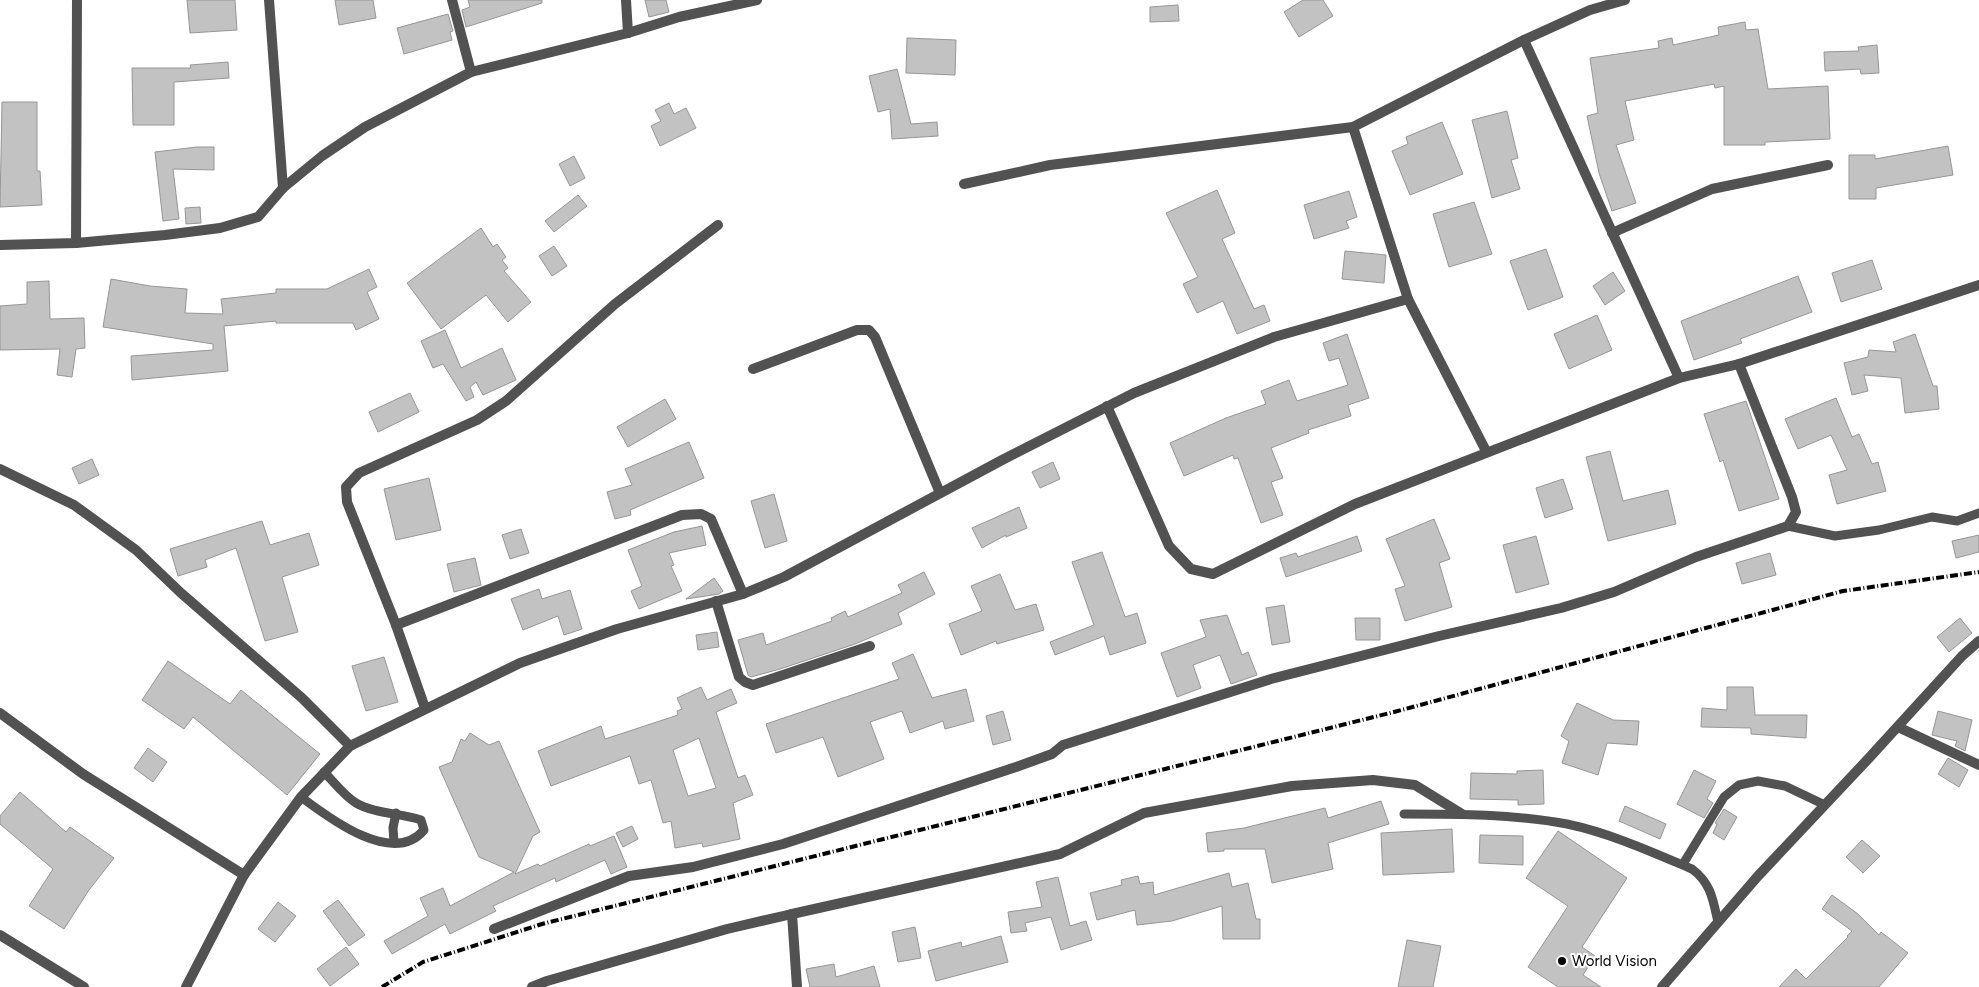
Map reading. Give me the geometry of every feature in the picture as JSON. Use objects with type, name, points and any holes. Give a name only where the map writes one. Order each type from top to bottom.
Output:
[{"type":"street","points":[[76,243],[77,0]]},
{"type":"street","points":[[269,0],[283,188]]},
{"type":"street","points":[[452,0],[471,72]]},
{"type":"street","points":[[626,0],[628,32]]},
{"type":"street","points":[[0,245],[76,243],[220,228],[258,217],[283,188],[322,156],[365,127],[471,72],[679,17],[756,0]]},
{"type":"street","points":[[964,184],[1050,165],[1353,127],[1524,40],[1590,10],[1625,0]]},
{"type":"street","points":[[1524,40],[1679,378]]},
{"type":"street","points":[[1353,127],[1408,299],[1486,451]]},
{"type":"street","points":[[1612,233],[1712,190],[1828,165]]},
{"type":"street","points":[[425,708],[396,625],[347,502],[346,487],[359,472],[477,420],[506,401],[615,304],[718,225]]},
{"type":"street","points":[[1107,406],[1169,546],[1191,568],[1213,574],[1356,504],[1486,451],[1679,378],[1738,364],[1979,285]]},
{"type":"street","points":[[186,987],[244,875],[300,797],[350,746],[520,663],[617,629],[743,594],[784,577],[940,493],[1134,393],[1274,338],[1408,299]]},
{"type":"street","points":[[753,370],[858,330],[869,330],[875,336],[940,493]]},
{"type":"street","points":[[494,929],[629,876],[692,867],[784,844],[1016,768],[1052,754],[1064,745],[1270,679],[1439,636],[1544,612],[1605,595],[1696,557],[1788,526],[1796,512],[1792,496],[1738,364]]},
{"type":"street","points":[[0,469],[74,505],[136,550],[181,593],[302,698],[350,746]]},
{"type":"street","points":[[396,625],[682,515],[701,514],[711,519],[743,594]]},
{"type":"street","points":[[716,601],[739,677],[752,685],[870,646]]},
{"type":"street","points":[[1662,987],[1758,876],[1962,656],[1979,641]]},
{"type":"street","points":[[0,713],[83,774],[244,875]]},
{"type":"street","points":[[1898,727],[1979,766]]},
{"type":"street","points":[[532,987],[727,929],[1060,854],[1144,813],[1292,786],[1373,780],[1415,785],[1462,814]]},
{"type":"street","points":[[792,914],[797,987]]},
{"type":"street","points":[[0,935],[84,987]]},
{"type":"lane","points":[[1788,526],[1835,536],[1879,530],[1932,518],[1956,521],[1979,514]]},
{"type":"lane","points":[[300,797],[333,822],[364,838],[407,843],[417,838],[424,830],[421,820],[377,810],[356,802],[324,772]]},
{"type":"lane","points":[[1683,864],[1724,797],[1739,785],[1758,781],[1785,786],[1825,805]]},
{"type":"lane","points":[[394,842],[392,828],[396,813]]},
{"type":"lane","points":[[1404,814],[1462,814],[1566,824],[1598,832],[1683,864],[1703,877],[1709,886],[1718,922]]},
{"type":"building","points":[[187,0],[235,0],[237,30],[190,33]]},
{"type":"building","points":[[335,0],[373,0],[376,18],[339,25]]},
{"type":"building","points":[[468,0],[542,0],[542,3],[466,27],[462,10],[470,7]]},
{"type":"building","points":[[645,0],[666,0],[669,12],[649,17]]},
{"type":"building","points":[[1303,0],[1323,0],[1333,16],[1299,37],[1284,12]]},
{"type":"building","points":[[1178,5],[1179,21],[1150,22],[1150,7]]},
{"type":"building","points":[[448,14],[453,31],[450,32],[452,40],[404,54],[397,28]]},
{"type":"building","points":[[1745,22],[1746,30],[1758,29],[1768,89],[1828,86],[1830,139],[1765,142],[1765,145],[1724,145],[1724,86],[1715,88],[1714,84],[1625,101],[1634,140],[1616,145],[1636,203],[1612,211],[1599,173],[1587,116],[1598,113],[1590,58],[1659,48],[1658,41],[1672,38],[1673,45],[1719,35],[1718,27]]},
{"type":"building","points":[[907,38],[956,40],[955,75],[906,73]]},
{"type":"building","points":[[1877,45],[1879,73],[1861,74],[1860,69],[1825,71],[1824,52],[1859,51],[1858,47]]},
{"type":"building","points":[[228,62],[229,78],[174,82],[174,125],[133,125],[132,68],[191,68],[190,65]]},
{"type":"building","points":[[897,69],[911,124],[937,122],[938,136],[892,139],[890,109],[878,112],[869,76]]},
{"type":"building","points":[[2,102],[37,102],[37,171],[40,171],[42,205],[0,207]]},
{"type":"building","points":[[669,103],[674,114],[686,108],[696,128],[660,146],[651,126],[661,121],[655,110]]},
{"type":"building","points":[[1507,111],[1518,158],[1511,160],[1520,189],[1492,198],[1472,120]]},
{"type":"building","points":[[1442,122],[1463,174],[1410,195],[1392,151],[1408,144],[1406,137]]},
{"type":"building","points":[[1948,146],[1953,175],[1876,188],[1876,199],[1849,199],[1849,155],[1875,155],[1875,159]]},
{"type":"building","points":[[214,147],[214,170],[173,169],[179,219],[163,221],[155,152]]},
{"type":"building","points":[[574,156],[585,178],[570,186],[559,164]]},
{"type":"building","points":[[1217,190],[1235,233],[1222,239],[1254,309],[1264,305],[1270,321],[1237,334],[1223,301],[1197,313],[1183,284],[1198,277],[1166,213]]},
{"type":"building","points":[[1349,191],[1357,217],[1346,221],[1349,228],[1314,239],[1304,205]]},
{"type":"building","points":[[578,195],[587,206],[554,232],[545,221]]},
{"type":"building","points":[[1474,202],[1492,254],[1449,267],[1433,214]]},
{"type":"building","points":[[200,207],[201,223],[186,224],[185,208]]},
{"type":"building","points":[[481,228],[493,247],[497,244],[506,257],[502,260],[508,268],[504,271],[531,302],[508,322],[486,295],[441,329],[407,283]]},
{"type":"building","points":[[554,246],[567,266],[552,276],[539,256]]},
{"type":"building","points":[[1546,249],[1563,297],[1528,310],[1510,261]]},
{"type":"building","points":[[1345,251],[1386,255],[1384,283],[1342,279]]},
{"type":"building","points":[[1872,260],[1882,289],[1841,302],[1832,273]]},
{"type":"building","points":[[369,269],[377,287],[367,292],[379,319],[356,330],[353,323],[276,323],[276,321],[224,326],[228,371],[132,380],[131,356],[213,350],[213,344],[103,327],[111,279],[150,286],[187,289],[185,313],[223,314],[221,299],[276,293],[276,289],[327,289]]},
{"type":"building","points":[[1613,272],[1625,291],[1605,305],[1593,286]]},
{"type":"building","points":[[1798,276],[1812,312],[1740,339],[1742,343],[1694,360],[1681,321]]},
{"type":"building","points":[[49,281],[50,319],[84,318],[85,348],[76,349],[72,377],[57,375],[60,349],[0,350],[0,306],[27,304],[27,282]]},
{"type":"building","points":[[1597,315],[1612,350],[1569,369],[1554,334]]},
{"type":"building","points":[[445,330],[461,368],[502,348],[516,380],[483,395],[476,382],[470,387],[474,397],[466,401],[443,364],[433,368],[421,341]]},
{"type":"building","points":[[1347,334],[1369,398],[1348,405],[1351,416],[1308,430],[1309,433],[1271,448],[1283,478],[1271,482],[1283,515],[1261,523],[1238,458],[1234,459],[1233,455],[1184,476],[1170,443],[1226,418],[1266,404],[1261,391],[1289,380],[1297,401],[1348,385],[1339,358],[1329,361],[1323,343]]},
{"type":"building","points":[[1915,334],[1933,386],[1937,386],[1939,409],[1905,413],[1901,378],[1864,375],[1868,391],[1852,395],[1844,363],[1868,357],[1869,350],[1896,352],[1893,342]]},
{"type":"building","points":[[410,393],[419,412],[378,432],[369,412]]},
{"type":"building","points":[[1836,398],[1852,437],[1859,434],[1872,464],[1878,462],[1886,491],[1837,504],[1829,475],[1847,470],[1831,435],[1798,449],[1785,419]]},
{"type":"building","points":[[665,399],[676,419],[628,447],[617,427]]},
{"type":"building","points":[[1746,401],[1779,499],[1739,511],[1723,460],[1720,462],[1704,414]]},
{"type":"building","points":[[689,442],[704,478],[630,510],[631,515],[615,519],[607,492],[632,485],[625,469]]},
{"type":"building","points":[[1610,451],[1623,501],[1668,490],[1676,524],[1608,541],[1586,457]]},
{"type":"building","points":[[92,459],[99,475],[79,484],[72,468]]},
{"type":"building","points":[[1053,462],[1060,479],[1040,488],[1032,472]]},
{"type":"building","points":[[429,478],[441,530],[396,540],[384,489]]},
{"type":"building","points":[[1563,479],[1573,509],[1545,518],[1536,488]]},
{"type":"building","points":[[774,494],[787,541],[765,548],[751,501]]},
{"type":"building","points":[[1019,507],[1027,528],[1006,537],[1006,535],[982,548],[972,528]]},
{"type":"building","points":[[1434,519],[1450,559],[1439,563],[1452,607],[1405,621],[1395,589],[1405,586],[1386,539]]},
{"type":"building","points":[[262,521],[270,545],[309,533],[319,565],[282,577],[298,632],[265,641],[236,548],[205,560],[207,567],[178,576],[170,549]]},
{"type":"building","points":[[702,526],[706,545],[669,553],[674,565],[671,566],[682,591],[639,609],[631,591],[642,586],[628,550],[674,532]]},
{"type":"building","points":[[521,529],[529,553],[510,559],[502,535]]},
{"type":"building","points":[[1979,535],[1979,552],[1956,558],[1952,541]]},
{"type":"building","points":[[1357,536],[1362,551],[1286,577],[1280,558],[1296,553],[1298,557]]},
{"type":"building","points":[[1536,536],[1549,584],[1516,593],[1503,545]]},
{"type":"building","points":[[1102,552],[1125,617],[1137,613],[1146,643],[1110,655],[1104,636],[1055,655],[1050,642],[1094,625],[1072,562]]},
{"type":"building","points":[[1770,553],[1776,575],[1742,584],[1736,563]]},
{"type":"building","points":[[475,558],[481,585],[454,592],[447,564]]},
{"type":"building","points":[[924,572],[935,594],[898,613],[902,624],[855,644],[780,669],[751,677],[748,675],[738,640],[763,633],[766,645],[832,621],[831,618],[845,611],[848,617],[902,593],[898,585]]},
{"type":"building","points":[[1000,574],[1015,610],[1036,604],[1044,630],[997,644],[996,641],[961,655],[949,624],[982,611],[971,586]]},
{"type":"building","points":[[714,578],[723,591],[719,594],[686,599]]},
{"type":"building","points":[[539,589],[542,599],[570,590],[582,629],[564,635],[558,616],[523,630],[511,599]]},
{"type":"building","points":[[1284,605],[1290,642],[1272,645],[1266,608]]},
{"type":"building","points":[[1227,615],[1242,655],[1248,652],[1257,675],[1231,684],[1220,655],[1193,665],[1201,688],[1177,697],[1161,653],[1206,637],[1200,620]]},
{"type":"building","points":[[1355,618],[1380,618],[1380,640],[1356,640]]},
{"type":"building","points":[[1960,618],[1972,633],[1949,652],[1937,637]]},
{"type":"building","points":[[717,632],[719,647],[698,650],[696,635]]},
{"type":"building","points":[[913,654],[932,698],[966,689],[974,721],[945,729],[943,721],[910,733],[902,711],[870,722],[884,759],[838,777],[823,737],[776,753],[766,724],[899,679],[892,663]]},
{"type":"building","points":[[384,657],[398,702],[366,711],[352,666]]},
{"type":"building","points":[[168,661],[230,704],[241,690],[320,754],[287,795],[193,717],[184,729],[142,700]]},
{"type":"building","points":[[701,687],[707,700],[731,689],[737,703],[716,712],[738,778],[745,775],[753,795],[733,803],[740,839],[703,847],[702,843],[675,848],[671,821],[663,823],[651,780],[639,784],[630,756],[551,786],[538,751],[601,726],[605,739],[678,715],[677,711],[682,709],[677,698]],"holes":[[[699,738],[716,788],[688,796],[673,750]]]},
{"type":"building","points":[[1727,687],[1753,687],[1755,715],[1807,715],[1806,738],[1751,734],[1751,728],[1701,727],[1702,708],[1727,710]]},
{"type":"building","points":[[1577,703],[1613,720],[1639,721],[1637,745],[1607,743],[1598,775],[1562,763],[1569,741],[1561,736]]},
{"type":"building","points":[[1003,711],[1011,740],[993,745],[986,716]]},
{"type":"building","points":[[1938,711],[1972,720],[1965,751],[1955,746],[1957,741],[1932,735]]},
{"type":"building","points":[[470,733],[489,745],[499,741],[540,832],[533,836],[515,874],[614,836],[627,867],[611,874],[605,860],[556,882],[555,878],[493,906],[496,911],[450,934],[445,924],[392,954],[384,941],[428,916],[420,898],[443,888],[450,906],[514,872],[479,857],[439,767],[452,762],[461,739],[465,741]]},
{"type":"building","points":[[148,748],[167,762],[153,782],[134,768]]},
{"type":"building","points":[[1948,758],[1968,770],[1959,787],[1938,774]]},
{"type":"building","points":[[1543,770],[1544,804],[1518,805],[1518,800],[1470,799],[1471,773],[1517,774],[1517,771]]},
{"type":"building","points":[[1694,770],[1716,781],[1707,799],[1713,803],[1704,818],[1677,804]]},
{"type":"building","points":[[20,792],[66,832],[70,827],[114,858],[89,890],[64,929],[29,906],[53,869],[0,824],[0,816]]},
{"type":"building","points":[[1381,801],[1389,824],[1328,843],[1333,869],[1272,883],[1265,849],[1224,849],[1224,851],[1208,852],[1206,833],[1244,828],[1325,808],[1328,818]]},
{"type":"building","points":[[1625,806],[1666,824],[1660,839],[1619,821]]},
{"type":"building","points":[[1724,809],[1737,817],[1724,840],[1713,833],[1717,824],[1715,823]]},
{"type":"building","points":[[632,826],[638,839],[623,847],[616,833]]},
{"type":"building","points":[[1452,829],[1454,872],[1383,875],[1381,833]]},
{"type":"building","points":[[1558,831],[1627,878],[1582,947],[1595,956],[1583,975],[1601,987],[1558,987],[1528,967],[1568,906],[1526,878]]},
{"type":"building","points":[[1480,835],[1523,836],[1523,865],[1479,863]]},
{"type":"building","points":[[1862,840],[1880,856],[1863,873],[1846,857]]},
{"type":"building","points":[[1229,873],[1232,887],[1248,883],[1256,919],[1260,919],[1260,939],[1223,939],[1222,906],[1172,921],[1137,925],[1135,910],[1097,920],[1090,893],[1122,885],[1121,880],[1138,876],[1140,884],[1153,882],[1154,895]]},
{"type":"building","points":[[1058,877],[1070,926],[1086,921],[1092,940],[1061,950],[1051,917],[1025,923],[1027,931],[1011,933],[1008,912],[1042,907],[1036,882]]},
{"type":"building","points":[[1832,895],[1858,914],[1879,935],[1881,932],[1908,953],[1879,987],[1779,987],[1796,969],[1806,979],[1852,931],[1822,909]]},
{"type":"building","points":[[338,900],[365,935],[349,946],[323,911]]},
{"type":"building","points":[[278,902],[296,916],[275,942],[258,929]]},
{"type":"building","points":[[915,927],[921,958],[898,962],[892,932]]},
{"type":"building","points":[[1001,936],[1008,962],[936,981],[928,951],[961,942],[962,947]]},
{"type":"building","points":[[1407,940],[1441,946],[1433,987],[1398,987]]},
{"type":"building","points":[[346,947],[359,964],[330,986],[317,969]]},
{"type":"building","points":[[834,964],[836,977],[874,966],[880,987],[810,987],[806,969]]},
{"type":"railway","points":[[382,987],[423,962],[542,924],[1394,712],[1843,591],[1979,572]]},
{"type":"place","name":"World Vision","points":[[1562,961]]}]
